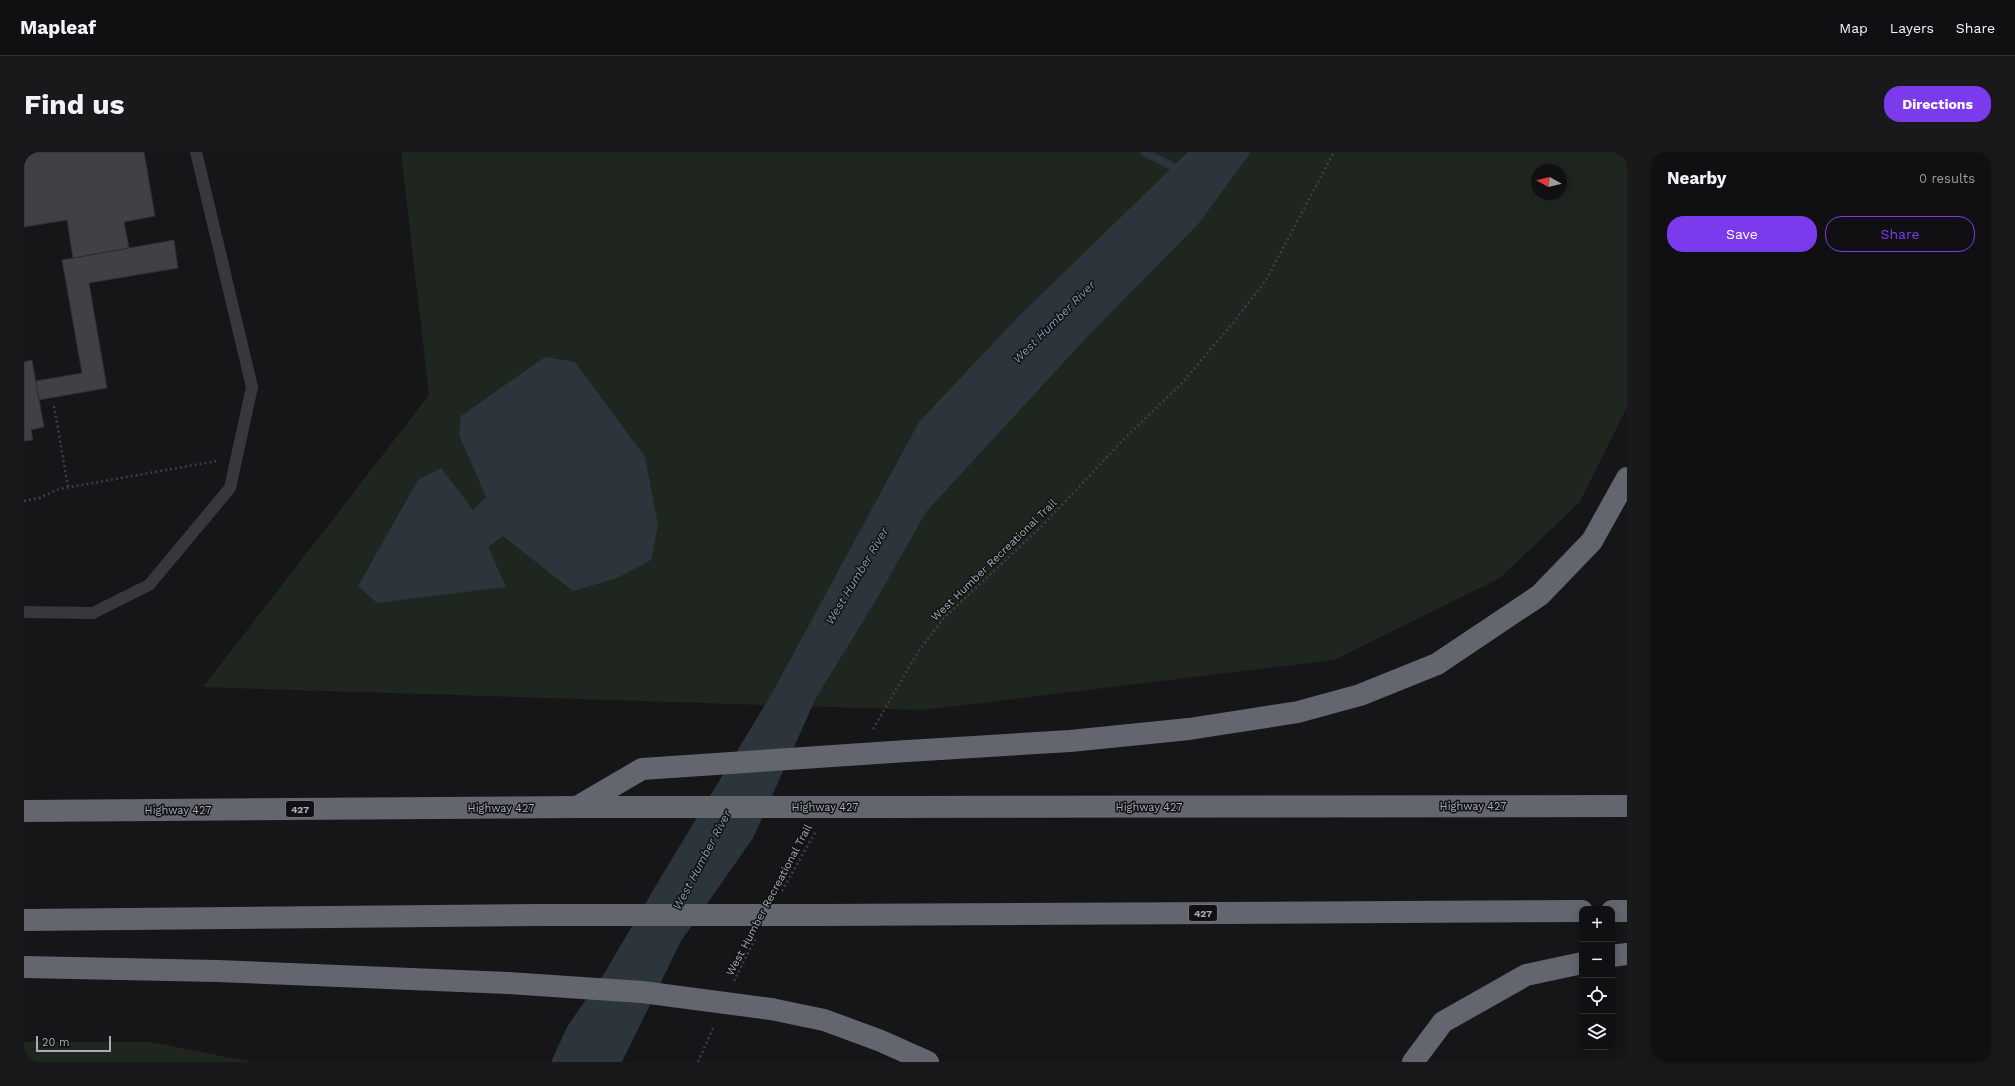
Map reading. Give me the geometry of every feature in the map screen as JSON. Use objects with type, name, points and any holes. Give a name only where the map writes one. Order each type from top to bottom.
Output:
[{"type":"highway","points":[[577,807],[642,769],[1070,741],[1189,729],[1298,712],[1360,695],[1437,664],[1540,594],[1592,541],[1627,478]]},
{"type":"highway","name":"Highway 427","points":[[24,811],[577,807],[1627,806]]},
{"type":"highway","name":"427","points":[[24,920],[541,915],[1579,911]]},
{"type":"highway","points":[[1615,911],[1627,911]]},
{"type":"highway","points":[[1615,956],[1627,954]]},
{"type":"highway","points":[[1413,1062],[1443,1022],[1526,975],[1579,964]]},
{"type":"highway","points":[[24,967],[216,971],[508,983],[642,992],[771,1009],[824,1020],[881,1041],[928,1062]]},
{"type":"lane","points":[[24,612],[93,613],[149,585],[230,488],[252,388],[196,152]]},
{"type":"path","name":"West Humber Recreational Trail","points":[[872,730],[918,652],[942,619],[1044,524],[1124,439],[1182,383],[1233,323],[1266,280],[1334,152]]},
{"type":"path","points":[[54,406],[68,487]]},
{"type":"path","points":[[24,501],[39,498],[59,489],[68,487],[237,458]]},
{"type":"path","name":"West Humber Recreational Trail","points":[[779,897],[818,828]]},
{"type":"path","name":"West Humber Recreational Trail","points":[[731,988],[759,932]]},
{"type":"path","points":[[698,1062],[715,1023]]},
{"type":"shaded area","points":[[401,152],[1627,152],[1627,407],[1580,502],[1500,578],[1334,660],[923,710],[203,687],[429,395]]},
{"type":"shaded area","points":[[24,1042],[150,1042],[253,1062],[24,1062]]},
{"type":"water","name":"West Humber River","points":[[1188,152],[1251,152],[1199,223],[1086,338],[926,512],[879,595],[816,698],[753,838],[681,941],[622,1062],[551,1062],[567,1027],[605,972],[771,695],[919,422],[1018,317]]},
{"type":"water","points":[[545,357],[575,362],[645,457],[658,525],[651,560],[617,578],[573,591],[503,536],[488,547],[506,587],[377,603],[358,586],[418,480],[441,468],[473,510],[486,497],[459,435],[461,416]]},
{"type":"building","points":[[24,152],[144,152],[155,216],[124,222],[129,248],[73,258],[67,220],[24,227]]},
{"type":"building","points":[[174,240],[178,268],[89,283],[107,388],[39,400],[36,381],[82,373],[62,260]]},
{"type":"building","points":[[32,360],[44,427],[31,430],[33,440],[24,441],[24,362]]},
{"type":"waterway","points":[[1144,152],[1182,171]]}]
